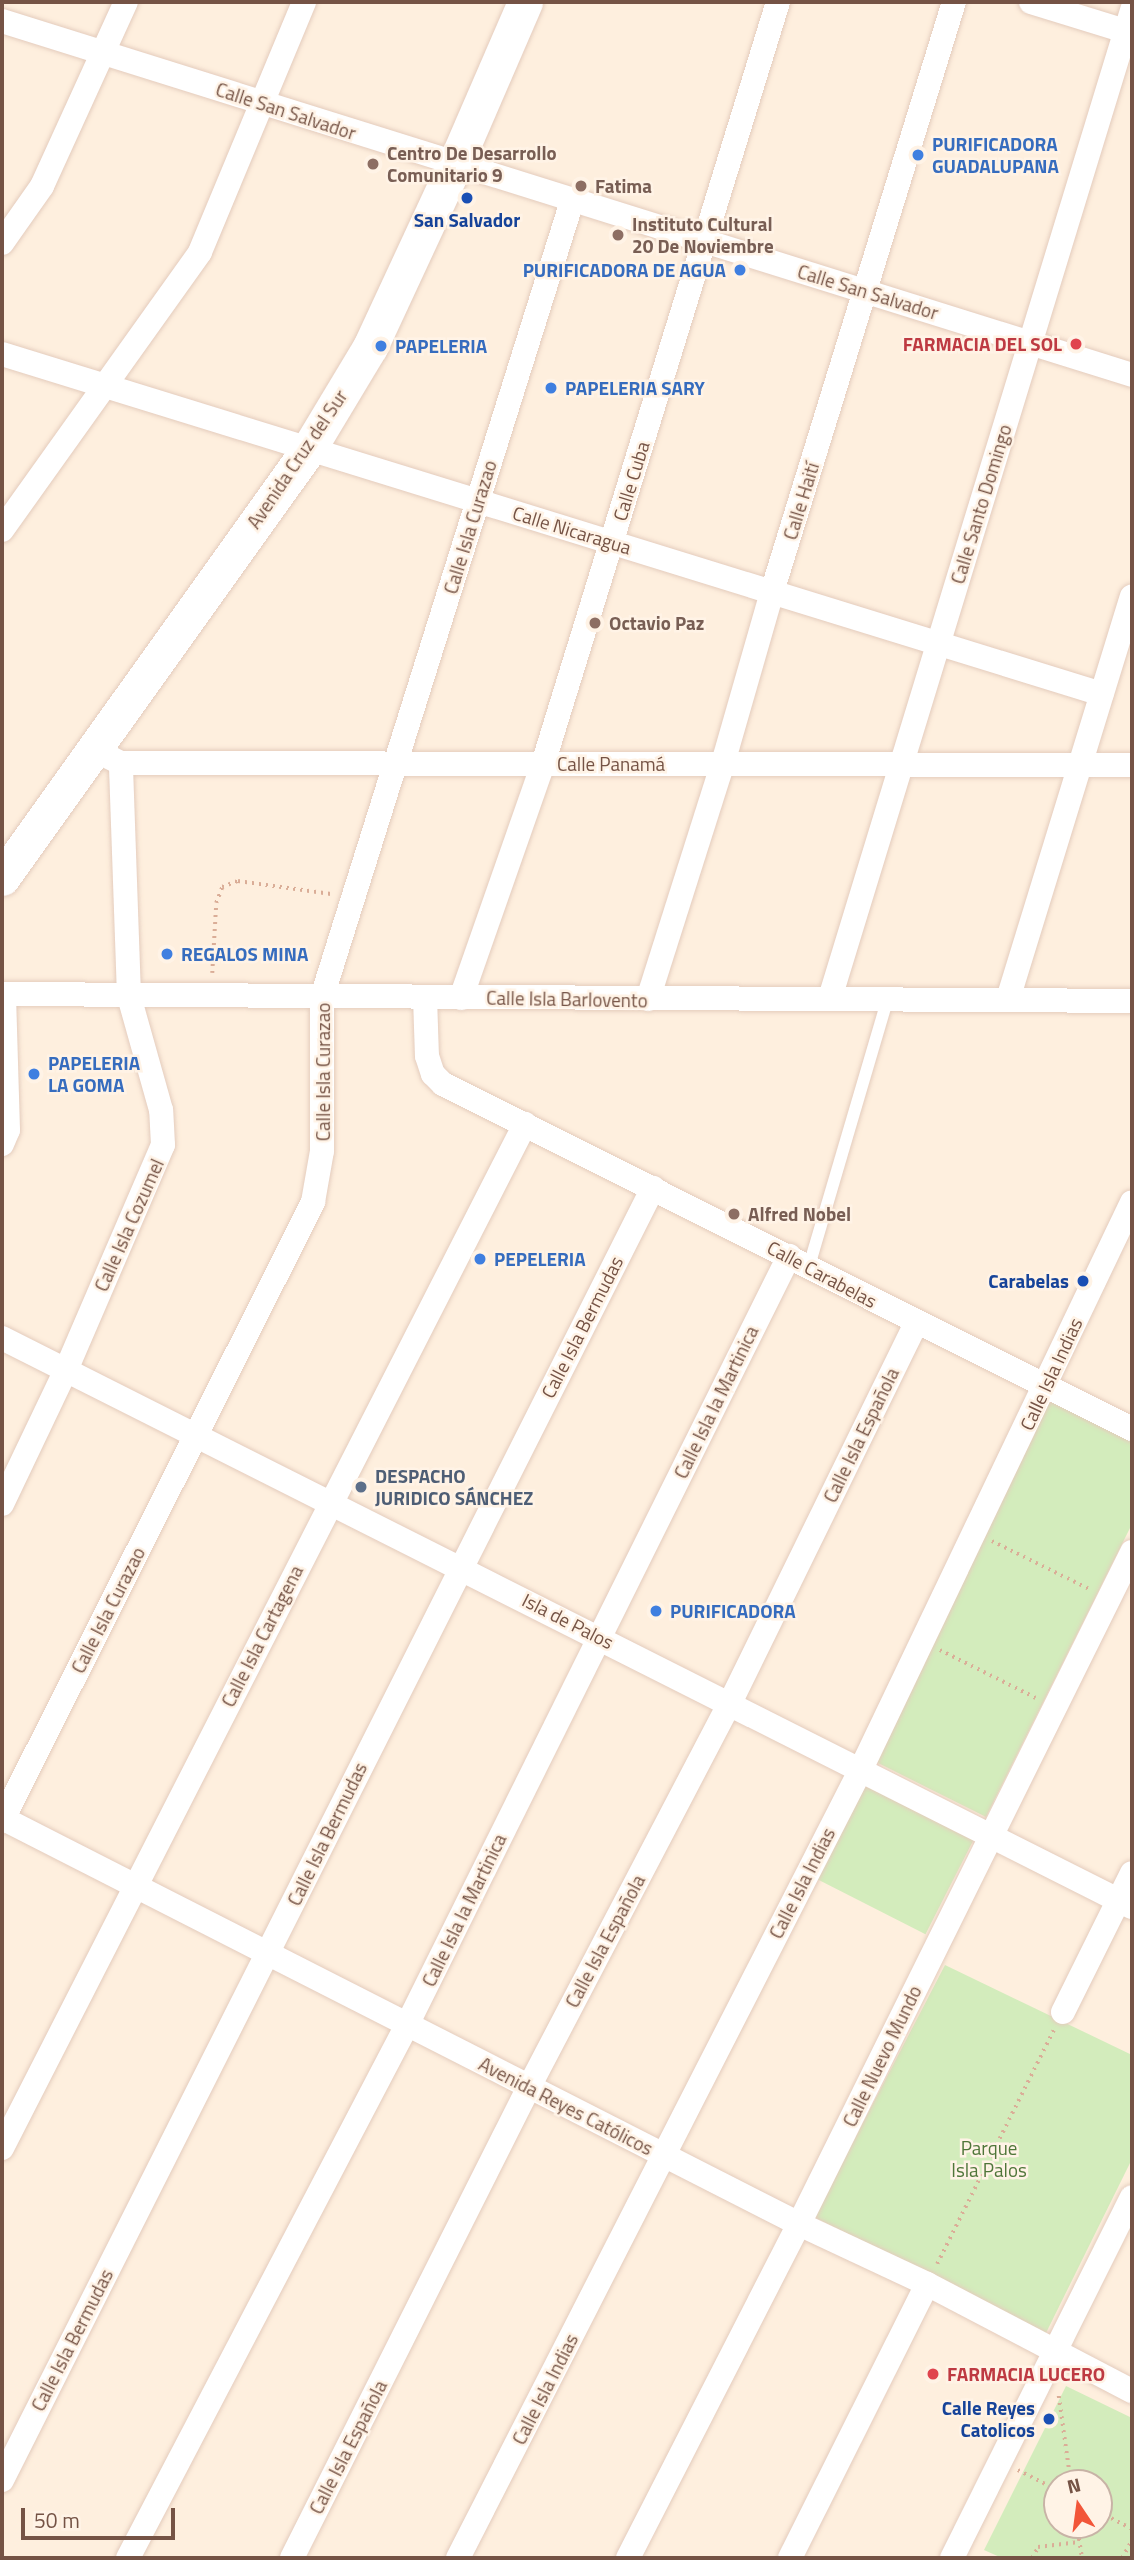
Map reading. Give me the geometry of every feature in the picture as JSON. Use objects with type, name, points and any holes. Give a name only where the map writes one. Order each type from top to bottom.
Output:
[{"type":"main road","name":"Avenida Cruz del Sur","points":[[2,878],[107,756],[308,450],[370,347],[456,164],[525,2]]},
{"type":"street","points":[[2,243],[42,186],[126,2]]},
{"type":"street","points":[[2,530],[200,252],[303,2]]},
{"type":"street","name":"Calle Cuba","points":[[461,998],[542,764],[778,2]]},
{"type":"street","name":"Calle Haití","points":[[648,999],[723,763],[772,592],[867,292],[954,2]]},
{"type":"street","points":[[1031,2],[1130,25]]},
{"type":"street","name":"Calle San Salvador","points":[[2,21],[1132,374]]},
{"type":"street","name":"Calle Santo Domingo","points":[[830,998],[1130,25]]},
{"type":"street","name":"Calle Isla Curazao","points":[[2,1819],[313,1202],[322,1151],[322,997],[572,201]]},
{"type":"street","name":"Calle Nicaragua","points":[[2,354],[1102,694]]},
{"type":"street","points":[[1008,999],[1132,597]]},
{"type":"street","name":"Calle Panamá","points":[[107,756],[395,764],[1132,765]]},
{"type":"street","name":"Calle Isla Cozumel","points":[[2,1504],[66,1370],[163,1144],[162,1110],[129,996],[107,756]]},
{"type":"street","points":[[2,1144],[8,1130],[3,994]]},
{"type":"street","name":"Calle Isla Barlovento","points":[[3,994],[1132,1000]]},
{"type":"street","name":"Calle Carabelas","points":[[425,997],[427,1056],[433,1073],[443,1084],[799,1261],[916,1324],[1132,1429]]},
{"type":"street","name":"Calle Isla Cartagena","points":[[2,2148],[524,1124]]},
{"type":"street","name":"Calle Isla Bermudas","points":[[2,2480],[268,1954],[460,1566],[653,1188]]},
{"type":"street","name":"Calle Isla Indias","points":[[458,2558],[861,1769],[1132,1202]]},
{"type":"street","name":"Calle Isla la Martinica","points":[[128,2558],[407,2025],[600,1637],[799,1261]]},
{"type":"street","name":"Calle Isla Española","points":[[292,2558],[529,2087],[730,1703],[916,1324]]},
{"type":"street","name":"Isla de Palos","points":[[2,1338],[1126,1903]]},
{"type":"street","name":"Calle Nuevo Mundo","points":[[628,2558],[799,2224],[1132,1552]]},
{"type":"street","name":"Avenida Reyes Católicos","points":[[2,1819],[799,2224],[927,2284],[1132,2391]]},
{"type":"street","points":[[1063,2012],[1126,1903],[1132,1873]]},
{"type":"street","points":[[952,2558],[1132,2197]]},
{"type":"street","points":[[790,2558],[927,2284]]},
{"type":"lane","points":[[799,1261],[881,1029],[888,998]]},
{"type":"path","points":[[211,996],[216,903],[222,887],[239,881],[354,897]]},
{"type":"path","points":[[975,1533],[1109,1599]]},
{"type":"path","points":[[922,1642],[1055,1707]]},
{"type":"path","points":[[927,2284],[1063,2012]]},
{"type":"path","points":[[1059,2391],[1069,2469]]},
{"type":"path","points":[[1000,2461],[1043,2483]]},
{"type":"path","points":[[1113,2519],[1132,2529]]},
{"type":"path","points":[[1079,2539],[1082,2558]]},
{"type":"path","points":[[1122,2558],[1132,2540]]},
{"type":"path","points":[[1032,2558],[1038,2547],[1079,2542]]},
{"type":"green space","points":[[1049,1401],[1132,1441],[1132,1524],[986,1817],[876,1762]]},
{"type":"green space","points":[[864,1784],[974,1840],[925,1934],[816,1878]]},
{"type":"green space","name":"Parque Isla Palos","points":[[945,1965],[1132,2055],[1132,2159],[1046,2333],[814,2217]]},
{"type":"green space","points":[[1066,2386],[1132,2418],[1132,2558],[1002,2558],[984,2550]]},
{"type":"place","name":"PURIFICADORA GUADALUPANA","points":[[918,155]]},
{"type":"place","name":"Centro De Desarrollo Comunitario 9","points":[[373,164]]},
{"type":"place","name":"Fatima","points":[[581,186]]},
{"type":"place","name":"San Salvador","points":[[467,198]]},
{"type":"place","name":"Instituto Cultural 20 De Noviembre","points":[[618,235]]},
{"type":"place","name":"PURIFICADORA DE AGUA","points":[[740,270]]},
{"type":"place","name":"FARMACIA DEL SOL","points":[[1076,344]]},
{"type":"place","name":"PAPELERIA","points":[[381,346]]},
{"type":"place","name":"PAPELERIA SARY","points":[[551,388]]},
{"type":"place","name":"Octavio Paz","points":[[595,623]]},
{"type":"place","name":"REGALOS MINA","points":[[167,954]]},
{"type":"place","name":"PAPELERIA LA GOMA","points":[[34,1074]]},
{"type":"place","name":"Alfred Nobel","points":[[734,1214]]},
{"type":"place","name":"PEPELERIA","points":[[480,1259]]},
{"type":"place","name":"Carabelas","points":[[1083,1281]]},
{"type":"place","name":"DESPACHO JURIDICO SÁNCHEZ","points":[[361,1487]]},
{"type":"place","name":"PURIFICADORA","points":[[656,1611]]},
{"type":"place","name":"FARMACIA LUCERO","points":[[933,2374]]},
{"type":"place","name":"Calle Reyes Catolicos","points":[[1049,2419]]}]
